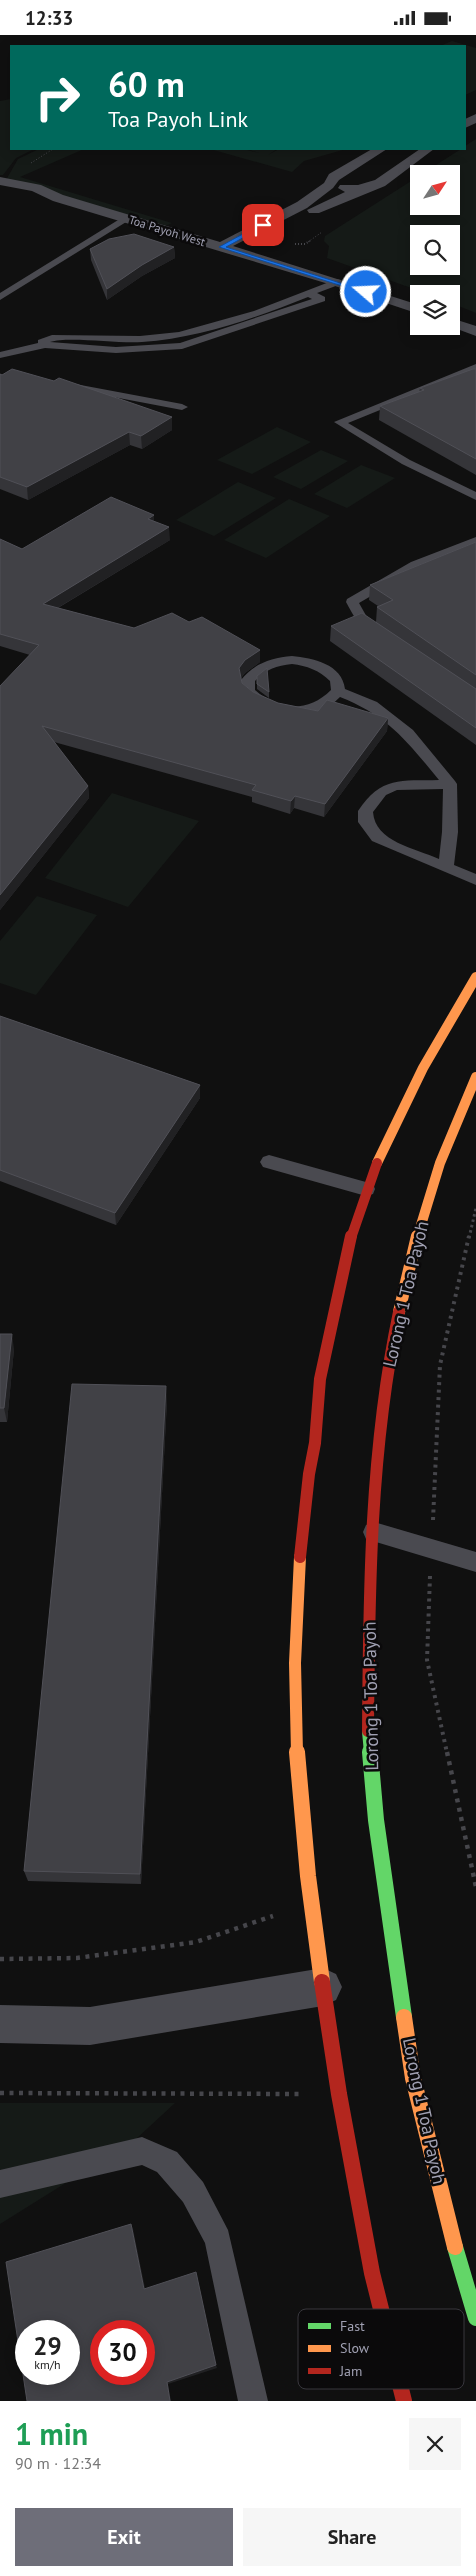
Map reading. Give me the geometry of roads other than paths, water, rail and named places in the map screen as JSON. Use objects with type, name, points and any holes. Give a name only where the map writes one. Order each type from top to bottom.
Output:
[{"type":"main road","points":[[381,2309],[372,2273],[339,2094],[310,1904],[297,1751],[294,1648],[300,1561],[309,1474],[315,1443],[320,1379],[348,1246],[366,1189],[397,1116],[436,1041],[476,977]]},
{"type":"main road","name":"Lorong 1 Toa Payoh","points":[[476,1077],[456,1119],[431,1190],[407,1271],[388,1365],[378,1453],[369,1614],[368,1727],[376,1820],[413,2078],[460,2268],[476,2318]]},
{"type":"street","points":[[222,247],[314,198],[333,182],[334,177],[379,150]]},
{"type":"street","points":[[237,252],[328,203],[381,184],[402,171],[427,150]]},
{"type":"street","name":"Toa Payoh West","points":[[0,181],[36,188],[58,198],[337,282],[410,307]]},
{"type":"street","points":[[333,182],[345,188],[363,189]]},
{"type":"street","name":"Toa Payoh West","points":[[0,191],[58,198]]},
{"type":"street","points":[[460,325],[476,331]]},
{"type":"street","points":[[0,2024],[90,2026],[322,1987]]},
{"type":"lane","points":[[0,297],[126,219]]},
{"type":"lane","points":[[0,355],[45,345],[135,350],[182,346],[321,299],[310,294],[337,282]]},
{"type":"lane","points":[[475,368],[340,422],[375,446],[415,469],[476,496]]},
{"type":"lane","points":[[61,384],[182,407]]},
{"type":"lane","points":[[386,638],[363,621],[352,602],[415,565],[476,541]]},
{"type":"lane","points":[[292,660],[312,662],[328,669],[337,680],[338,691],[330,702],[314,709],[294,712],[273,709],[257,702],[248,691],[248,679],[257,669],[272,662],[292,660]]},
{"type":"lane","points":[[338,691],[372,705],[408,733],[450,784],[450,833],[446,866]]},
{"type":"lane","points":[[450,784],[395,786],[381,792],[365,811],[366,822],[377,837],[476,880]]},
{"type":"lane","points":[[269,1162],[366,1189]]},
{"type":"lane","points":[[374,1532],[476,1562]]},
{"type":"lane","points":[[0,2184],[142,2151],[167,2163],[192,2192],[218,2240],[252,2401]]}]
